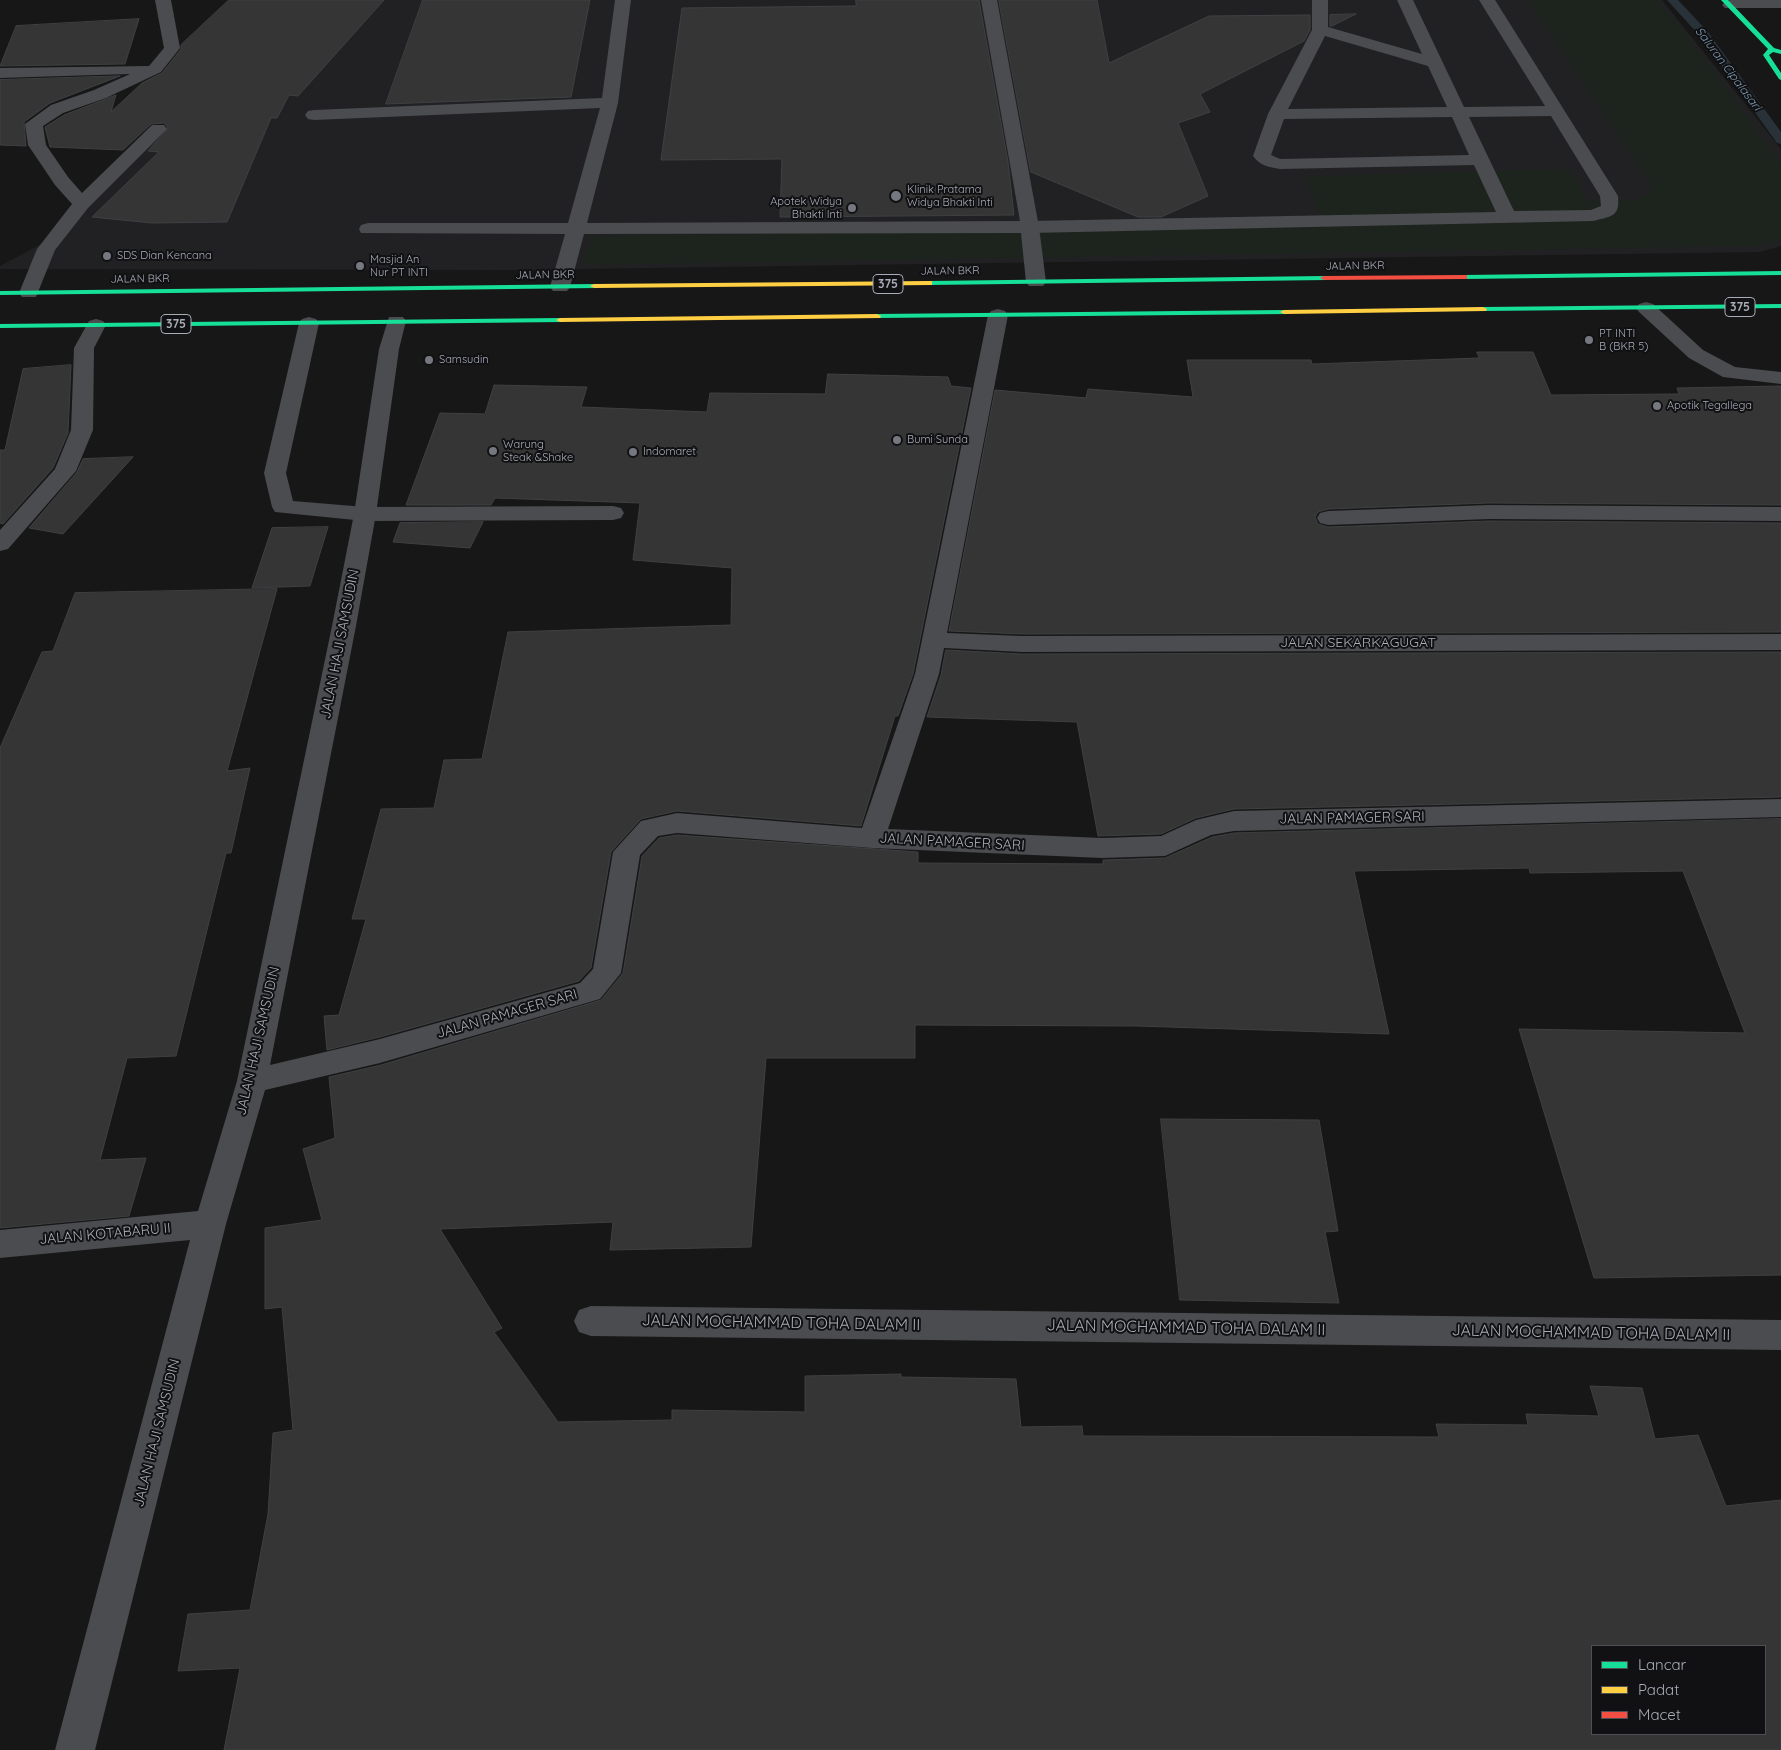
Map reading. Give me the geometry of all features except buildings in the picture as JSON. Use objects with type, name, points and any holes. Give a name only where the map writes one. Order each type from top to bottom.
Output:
[{"type":"main road","points":[[1727,3],[1778,50],[1766,54],[1781,78]]},
{"type":"main road","name":"JALAN BKR","points":[[0,293],[560,288],[1780,272]]},
{"type":"main road","name":"375","points":[[0,326],[1781,306]]},
{"type":"main road","points":[[1699,308],[1756,318]]},
{"type":"street","points":[[82,204],[61,182],[37,145],[34,124],[57,109],[100,94],[155,69],[172,48],[163,0]]},
{"type":"street","points":[[560,288],[610,103],[623,0]]},
{"type":"street","points":[[989,0],[1030,227],[1036,282]]},
{"type":"street","points":[[1320,0],[1320,30],[1277,114],[1262,156],[1268,161],[1280,164],[1481,160]]},
{"type":"street","points":[[1405,0],[1507,216]]},
{"type":"street","points":[[368,229],[1030,227],[1593,215],[1610,209],[1609,196],[1487,0]]},
{"type":"street","points":[[1727,3],[1781,3]]},
{"type":"street","points":[[1320,30],[1436,63]]},
{"type":"street","points":[[0,73],[155,69]]},
{"type":"street","points":[[314,115],[610,103]]},
{"type":"street","points":[[1277,114],[1557,111]]},
{"type":"street","points":[[29,293],[46,249],[82,204],[158,129]]},
{"type":"street","points":[[1646,308],[1696,354],[1730,373],[1781,378]]},
{"type":"street","points":[[872,838],[927,674],[998,315]]},
{"type":"street","name":"JALAN HAJI SAMSUDIN","points":[[75,1750],[210,1224],[252,1081],[365,514],[389,348],[396,322]]},
{"type":"street","points":[[309,323],[275,472],[283,506],[365,514],[614,513]]},
{"type":"street","points":[[0,544],[66,471],[82,430],[84,348],[96,325]]},
{"type":"street","points":[[1328,518],[1489,512],[1781,514]]},
{"type":"street","name":"JALAN SEKARKAGUGAT","points":[[935,640],[1022,644],[1781,642]]},
{"type":"street","name":"JALAN PAMAGER SARI","points":[[252,1081],[380,1051],[590,991],[607,973],[627,852],[650,828],[677,823],[872,838],[1102,848],[1165,846],[1205,827],[1234,821],[1781,808]]},
{"type":"street","name":"JALAN KOTABARU II","points":[[0,1244],[210,1224]]},
{"type":"street","name":"JALAN MOCHAMMAD TOHA DALAM II","points":[[591,1320],[1781,1335]]},
{"type":"shaded area","points":[[239,0],[1662,0],[1781,149],[1781,246],[1760,252],[511,270],[0,269],[0,266],[54,237],[207,87]]},
{"type":"shaded area","points":[[1528,0],[1656,0],[1685,32],[1781,164],[1781,241],[1752,246],[583,265],[591,236],[1325,227],[1305,176],[1569,169],[1588,201],[1639,200],[1649,193],[1651,184]]},
{"type":"waterway","name":"Saluran Cipalasari","points":[[1672,0],[1704,34],[1781,140]]},
{"type":"traffic: fast","points":[[1724,0],[1772,49],[1781,52]]},
{"type":"traffic: fast","points":[[1772,49],[1766,55],[1781,78]]},
{"type":"traffic: fast","points":[[1464,277],[1781,273]]},
{"type":"traffic: fast","points":[[929,283],[1324,278]]},
{"type":"traffic: fast","points":[[0,293],[594,286]]},
{"type":"traffic: fast","points":[[1483,309],[1781,306]]},
{"type":"traffic: fast","points":[[877,316],[1284,312]]},
{"type":"traffic: fast","points":[[0,326],[560,320]]},
{"type":"traffic: slow","points":[[594,286],[929,283]]},
{"type":"traffic: slow","points":[[1284,312],[1483,309]]},
{"type":"traffic: slow","points":[[560,320],[877,316]]},
{"type":"traffic: jam","points":[[1324,278],[1464,277]]},
{"type":"place","name":"Klinik Pratama Widya Bhakti Inti","points":[[896,196]]},
{"type":"place","name":"Apotek Widya Bhakti Inti","points":[[852,208]]},
{"type":"place","name":"SDS Dian Kencana","points":[[107,256]]},
{"type":"place","name":"Masjid An Nur PT INTI","points":[[360,266]]},
{"type":"place","name":"PT INTI B (BKR 5)","points":[[1589,340]]},
{"type":"place","name":"Samsudin","points":[[429,360]]},
{"type":"place","name":"Apotik Tegallega","points":[[1657,406]]},
{"type":"place","name":"Bumi Sunda","points":[[897,440]]},
{"type":"place","name":"Warung Steak &Shake","points":[[493,451]]},
{"type":"place","name":"Indomaret","points":[[633,452]]}]
